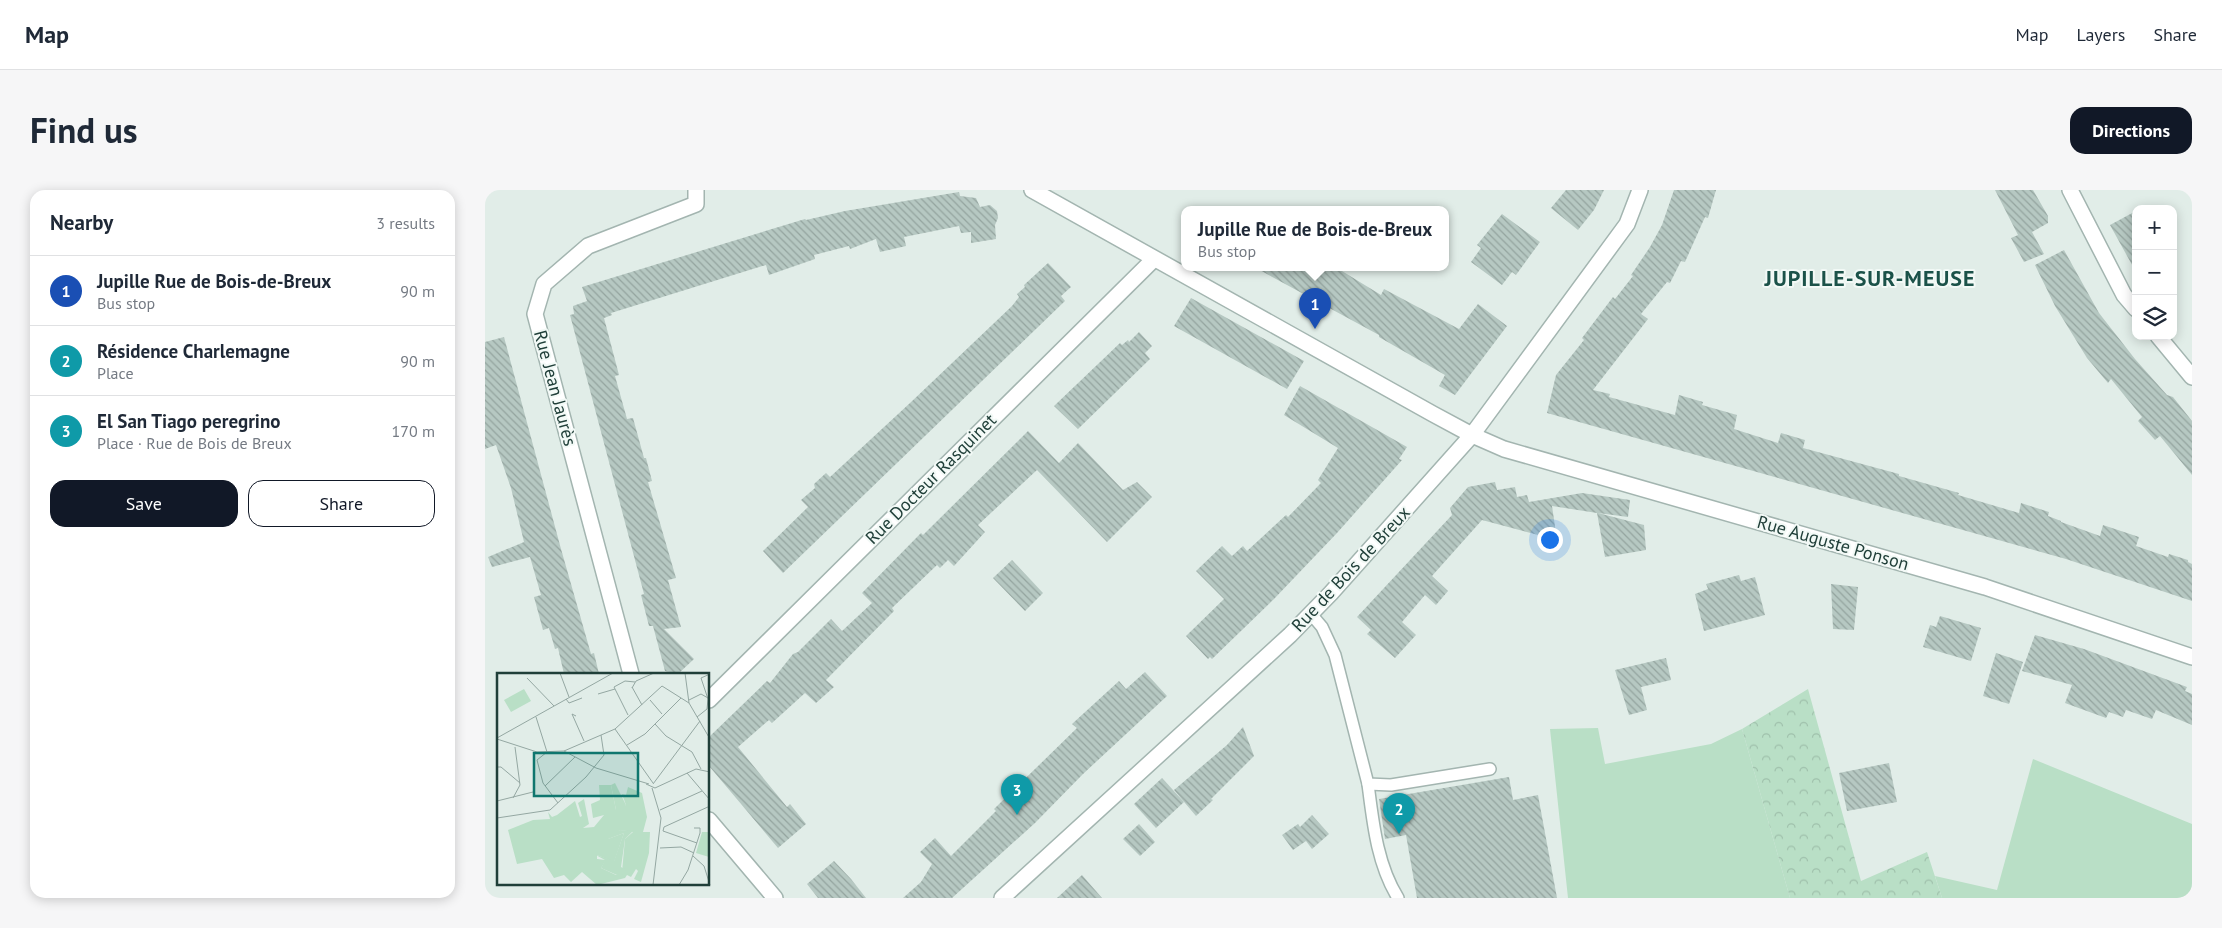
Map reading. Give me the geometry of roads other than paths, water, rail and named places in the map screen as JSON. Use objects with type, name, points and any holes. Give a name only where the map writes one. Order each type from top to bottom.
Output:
[{"type":"street","name":"Rue Jean Jaurès","points":[[631,673],[535,314],[544,284],[588,246],[696,204],[696,190]]},
{"type":"street","name":"Rue Auguste Ponson","points":[[1032,190],[1471,435],[1504,449],[1985,587],[2192,656]]},
{"type":"street","name":"Rue de Bois de Breux","points":[[1002,898],[1311,614],[1471,435],[1627,224],[1640,190]]},
{"type":"street","points":[[2070,190],[2124,295],[2132,304]]},
{"type":"street","name":"Rue Docteur Rasquinet","points":[[710,699],[1154,258]]},
{"type":"street","points":[[2161,340],[2192,377]]},
{"type":"street","points":[[710,821],[775,898]]},
{"type":"lane","points":[[1311,614],[1322,627],[1335,655],[1368,784],[1375,841],[1393,890],[1398,898]]},
{"type":"lane","points":[[1368,784],[1391,785],[1490,769]]},
{"type":"place","name":"Jupille Rue de Bois-de-Breux","points":[[1315,329]]},
{"type":"place","name":"El San Tiago peregrino","points":[[1017,815]]},
{"type":"place","name":"Résidence Charlemagne","points":[[1399,834]]},
{"type":"district","name":"JUPILLE-SUR-MEUSE","points":[[1870,278]]}]
